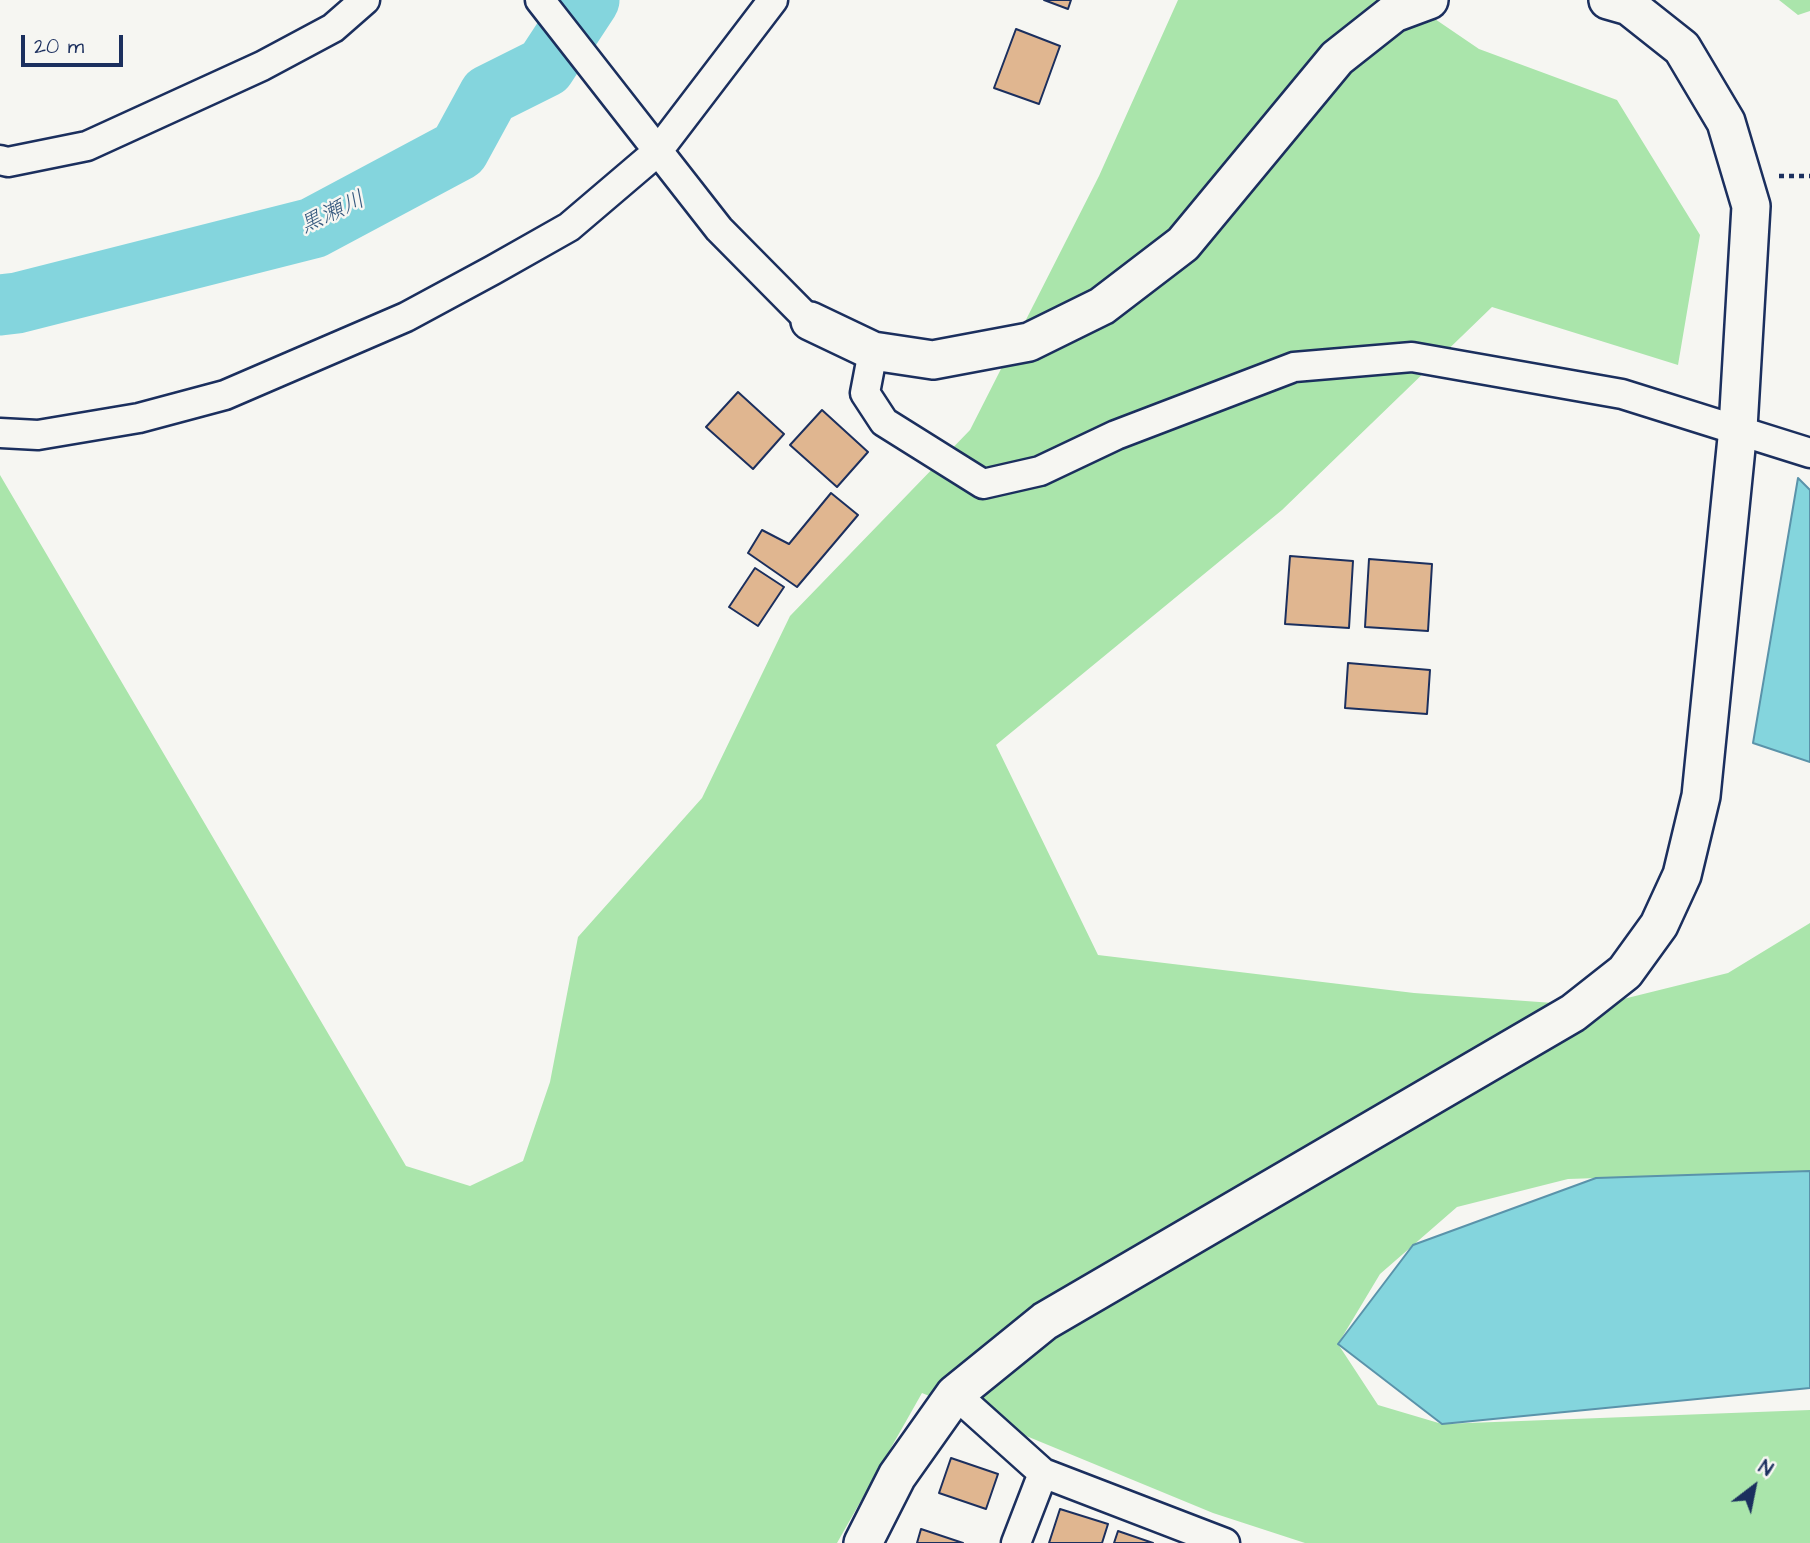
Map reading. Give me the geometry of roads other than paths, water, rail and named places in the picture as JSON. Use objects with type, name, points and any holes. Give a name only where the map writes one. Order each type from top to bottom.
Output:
[{"type":"street","points":[[0,160],[8,162],[87,146],[262,66],[332,28],[365,0]]},
{"type":"street","points":[[540,0],[719,229],[810,321],[873,351],[933,360],[1029,342],[1102,306],[1183,244],[1337,58],[1394,13],[1429,0]]},
{"type":"street","points":[[0,433],[38,435],[138,418],[225,395],[406,317],[569,227],[651,144],[774,0]]},
{"type":"street","points":[[863,1543],[897,1476],[955,1394],[1045,1321],[1573,1013],[1625,972],[1659,925],[1682,875],[1700,796],[1738,428],[1751,220],[1745,177],[1726,122],[1682,48],[1629,6],[1608,0]]},
{"type":"street","points":[[873,351],[865,393],[884,422],[983,484],[1040,471],[1116,435],[1294,367],[1412,357],[1622,394],[1738,428],[1810,453]]},
{"type":"street","points":[[955,1394],[1043,1473],[1226,1543]]},
{"type":"street","points":[[1016,1543],[1043,1473]]},
{"type":"water","points":[[1798,478],[1810,490],[1810,762],[1753,743]]},
{"type":"water","points":[[1810,1171],[1810,1388],[1442,1424],[1338,1344],[1413,1245],[1596,1178]]},
{"type":"waterway","name":"黒瀬川","points":[[0,305],[17,303],[313,228],[459,150],[489,95],[545,67],[589,0]]}]
